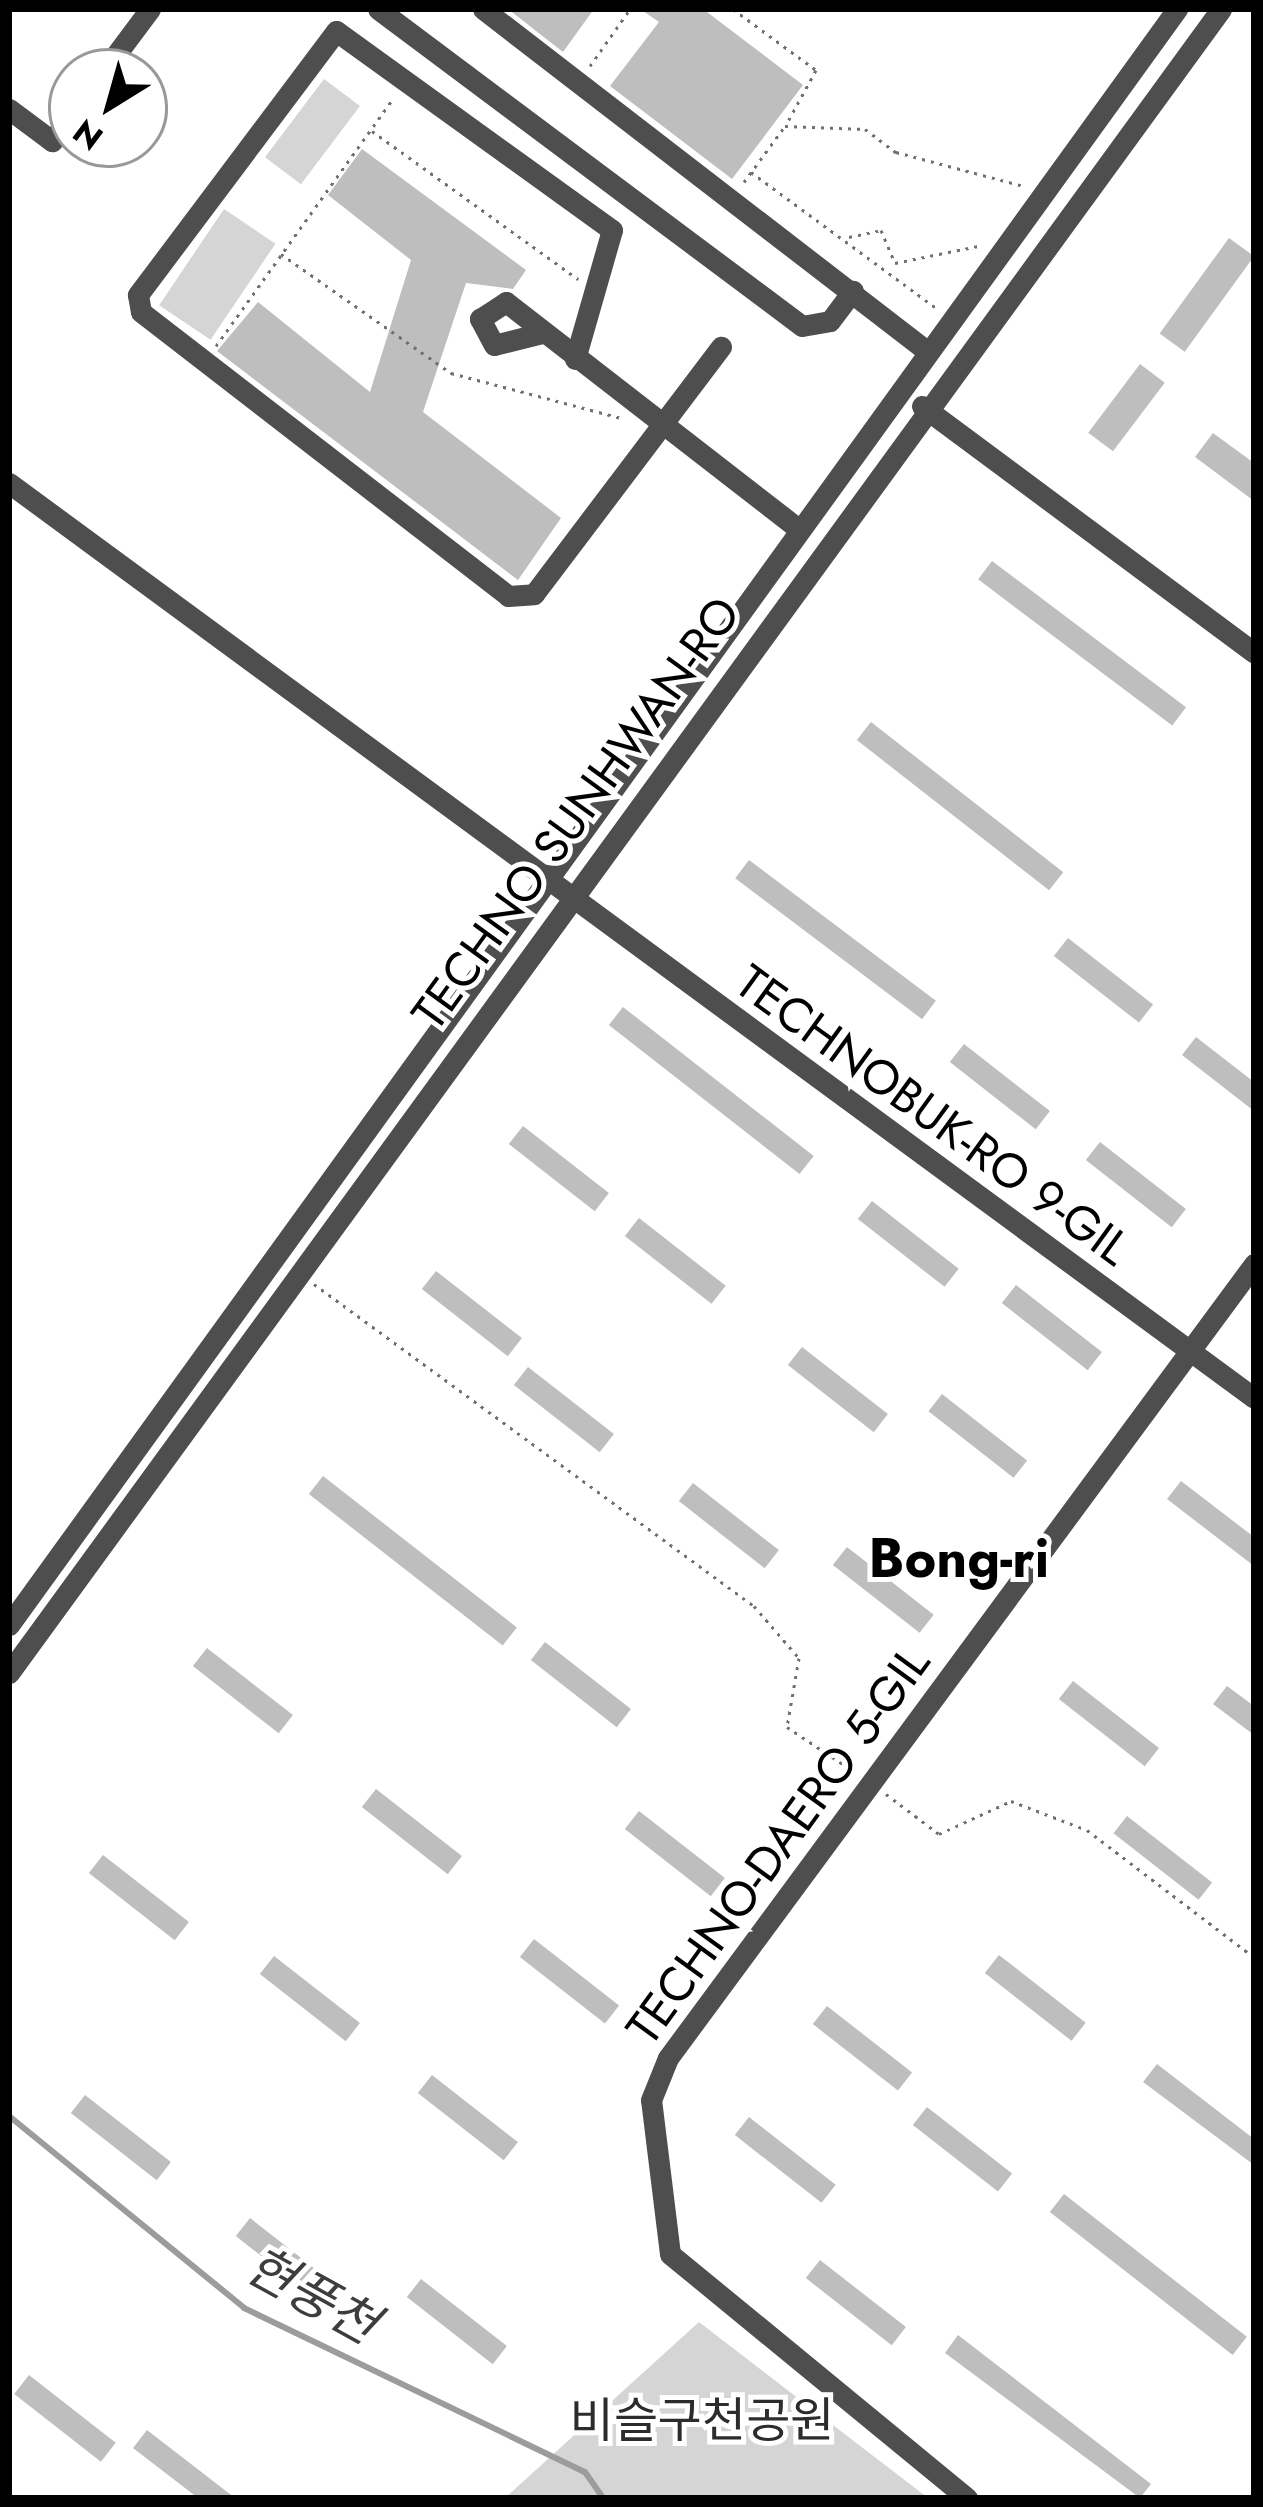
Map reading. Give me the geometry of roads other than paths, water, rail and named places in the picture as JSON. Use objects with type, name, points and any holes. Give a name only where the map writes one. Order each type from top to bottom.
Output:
[{"type":"street","points":[[121,48],[150,9]]},
{"type":"street","points":[[378,9],[802,326],[830,321],[853,291]]},
{"type":"street","points":[[483,9],[928,352]]},
{"type":"street","name":"TECHNO SUNHWAN-RO","points":[[9,1625],[796,527],[1177,9]]},
{"type":"street","name":"TECHNO SUNHWAN-RO","points":[[9,1672],[922,406],[1221,9]]},
{"type":"street","points":[[575,359],[612,230],[336,32],[138,295],[140,312],[508,596],[534,593],[722,347]]},
{"type":"street","points":[[9,109],[48,137]]},
{"type":"street","points":[[542,332],[658,428],[796,527]]},
{"type":"street","points":[[922,406],[1254,653]]},
{"type":"street","name":"TECHNOBUK-RO 9-GIL","points":[[9,483],[540,882],[1254,1398]]},
{"type":"street","name":"TECHNO-DAERO 5-GIL","points":[[967,2498],[670,2254],[651,2100],[668,2058],[1254,1264]]},
{"type":"waterway","name":"현풍천","points":[[9,2116],[244,2308],[585,2472],[603,2498]]},
{"type":"district","name":"Bong-ri","points":[[959,1558]]},
{"type":"park label","name":"비슬구천공원","points":[[702,2421]]}]
